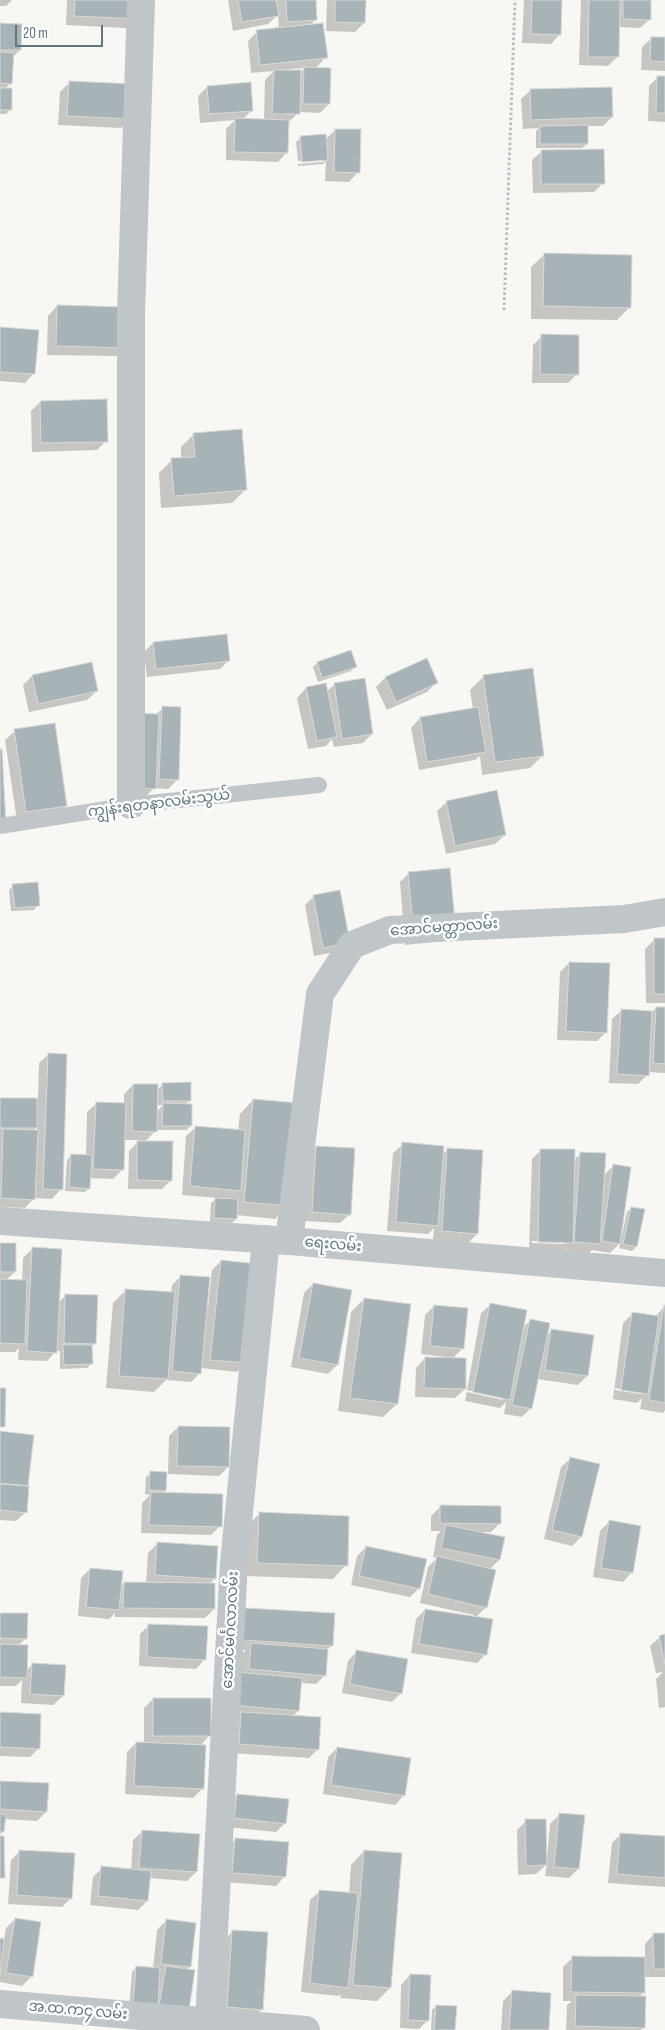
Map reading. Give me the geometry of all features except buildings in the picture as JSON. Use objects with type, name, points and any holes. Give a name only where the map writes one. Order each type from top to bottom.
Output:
[{"type":"street","points":[[131,805],[131,314],[141,0]]},
{"type":"street","name":"အောင်မတ္တာလမ်း","points":[[277,1240],[320,994],[352,945],[390,930],[624,919],[665,912]]},
{"type":"street","name":"ရေးလမ်း","points":[[0,1221],[277,1240],[665,1273]]},
{"type":"street","name":"အောင်မင်္ဂလာလမ်း","points":[[209,2022],[234,1563],[277,1240]]},
{"type":"street","name":"အ.ထ.က၄ လမ်း","points":[[0,2004],[306,2030]]},
{"type":"lane","name":"ကျွန်းရတနာလမ်းသွယ်","points":[[0,826],[131,805],[318,785]]},
{"type":"path","points":[[504,310],[515,0]]}]
